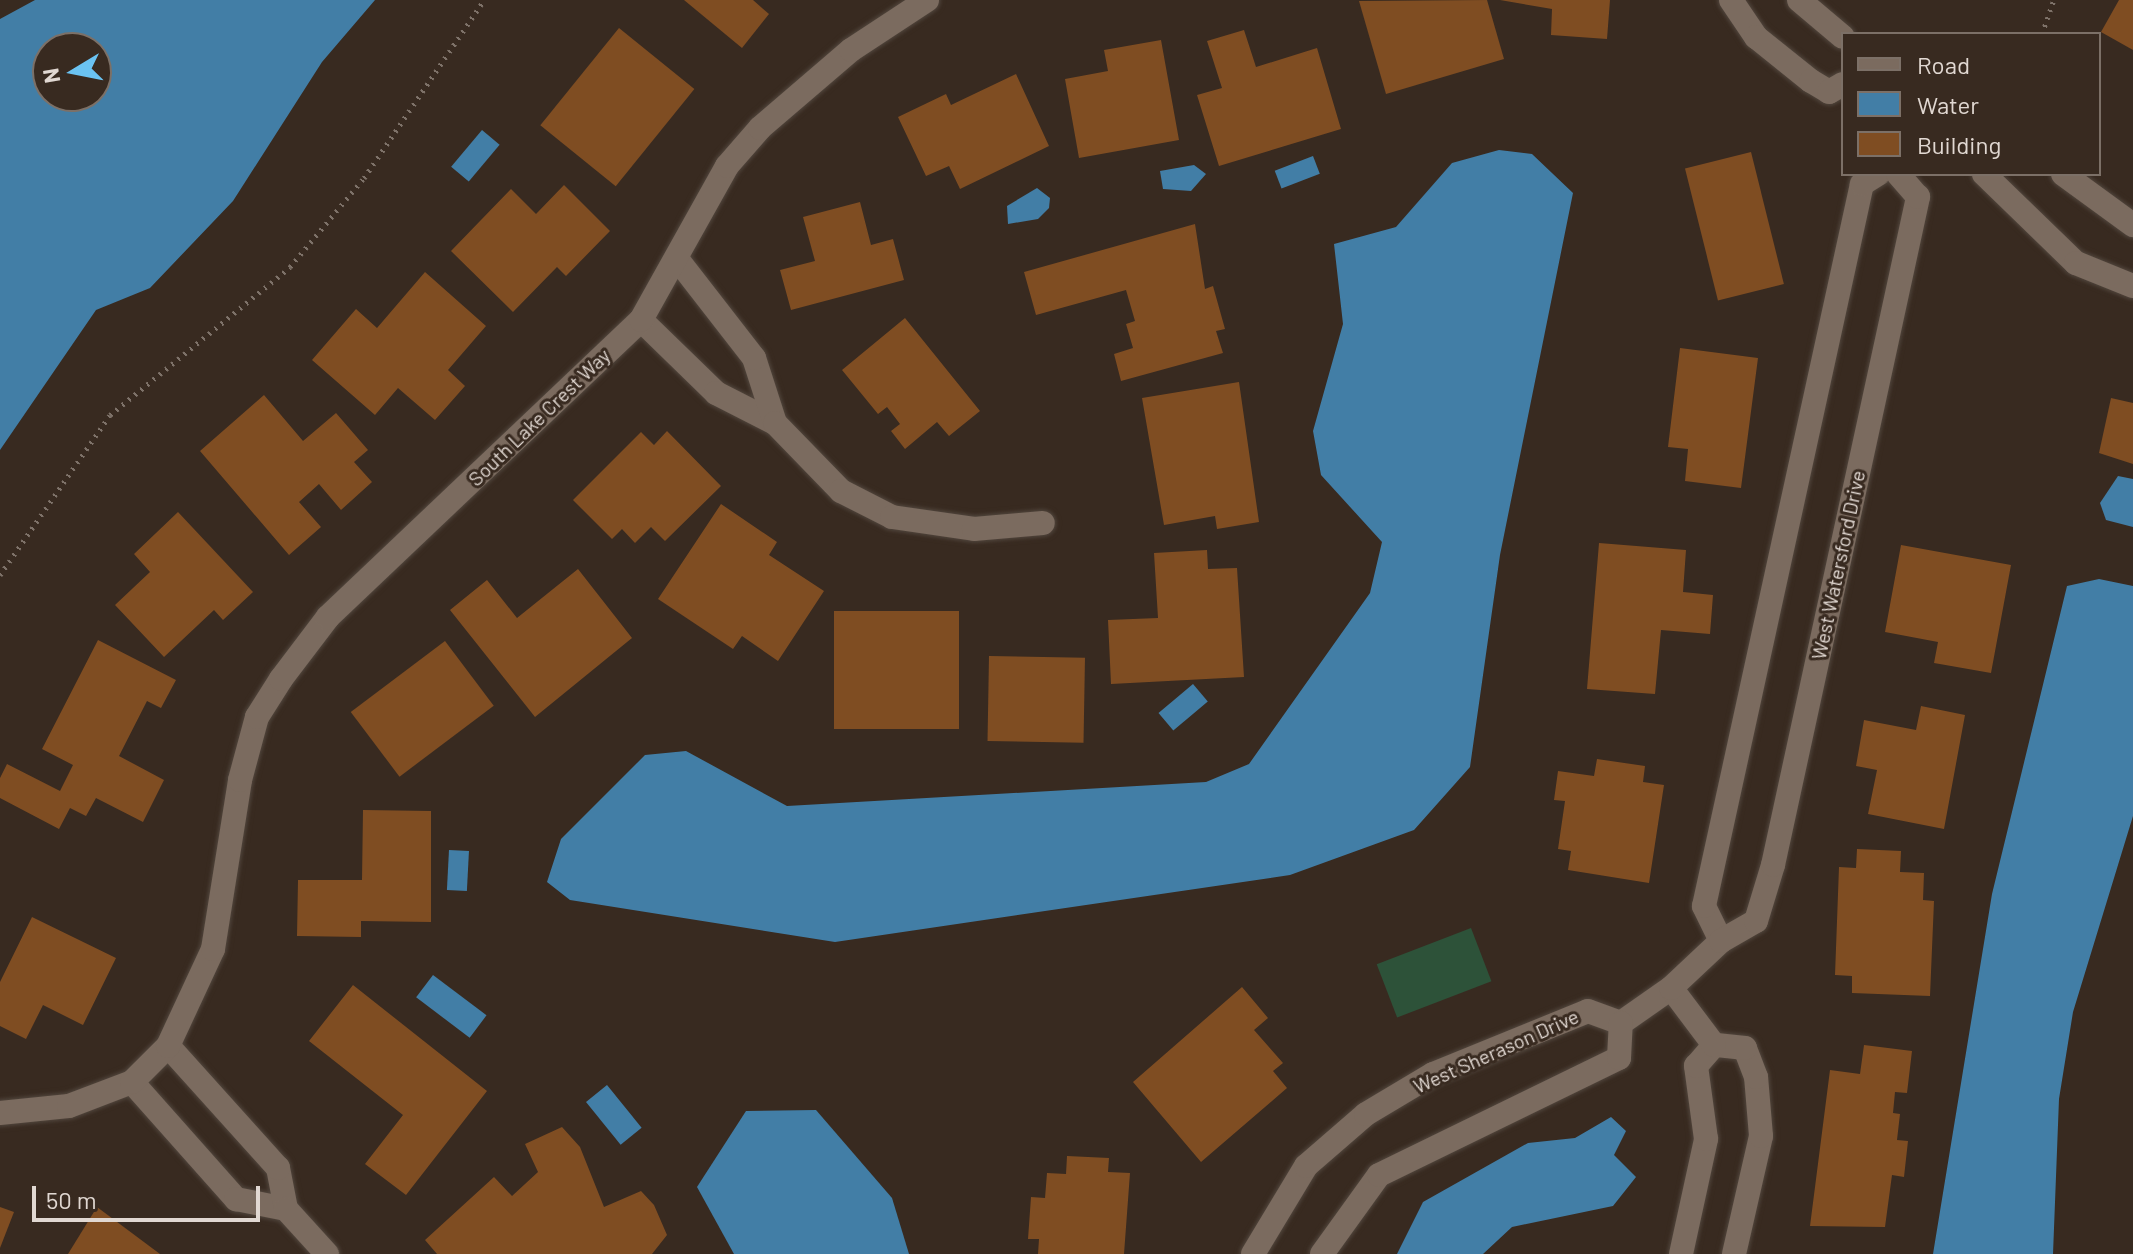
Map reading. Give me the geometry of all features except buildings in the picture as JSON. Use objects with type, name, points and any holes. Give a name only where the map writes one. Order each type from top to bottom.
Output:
[{"type":"street","name":"South Lake Crest Way","points":[[132,1082],[168,1046],[200,990],[225,879],[243,767],[257,717],[281,679],[328,617],[641,320],[678,260],[727,166],[760,128],[851,50],[927,0]]},
{"type":"street","points":[[1731,0],[1756,37],[1811,81],[1829,92],[1841,85]]},
{"type":"street","points":[[1799,0],[1841,35]]},
{"type":"street","points":[[1721,941],[1704,906],[1862,184],[1875,176]]},
{"type":"street","name":"West Watersford Drive","points":[[1671,988],[1721,941],[1756,921],[1773,865],[1918,197],[1900,176]]},
{"type":"street","points":[[1986,176],[2076,263],[2133,286]]},
{"type":"street","points":[[2066,176],[2133,225]]},
{"type":"street","points":[[678,260],[754,358],[775,423]]},
{"type":"street","points":[[641,320],[716,393],[775,423],[841,491],[892,517],[974,529],[1043,523]]},
{"type":"street","points":[[1322,1254],[1379,1175],[1619,1058],[1621,1023],[1671,988],[1714,1045],[1745,1048],[1756,1077],[1761,1136],[1734,1254]]},
{"type":"street","name":"West Sherason Drive","points":[[1253,1254],[1306,1166],[1366,1114],[1433,1074],[1588,1011],[1621,1023]]},
{"type":"street","points":[[1681,1254],[1706,1139],[1696,1066],[1714,1045]]},
{"type":"street","points":[[168,1046],[278,1168],[286,1209],[327,1254]]},
{"type":"street","points":[[0,1113],[69,1106],[132,1082],[236,1199],[286,1209]]},
{"type":"path","points":[[0,575],[110,415],[290,267],[364,178],[484,0]]},
{"type":"path","points":[[2043,32],[2054,0]]},
{"type":"green space","points":[[1471,928],[1491,981],[1397,1017],[1377,964]]},
{"type":"water","points":[[35,0],[375,0],[322,62],[233,201],[150,288],[96,310],[0,450],[0,19]]},
{"type":"water","points":[[482,130],[500,145],[469,182],[451,167]]},
{"type":"water","points":[[1499,150],[1532,154],[1573,193],[1500,555],[1470,767],[1414,830],[1290,875],[835,942],[570,900],[547,882],[561,839],[645,755],[686,751],[787,806],[1206,782],[1249,764],[1370,593],[1382,542],[1321,475],[1313,431],[1343,324],[1334,244],[1396,227],[1452,163]]},
{"type":"water","points":[[1313,156],[1320,174],[1282,188],[1275,171]]},
{"type":"water","points":[[1194,165],[1206,174],[1191,191],[1163,189],[1160,171]]},
{"type":"water","points":[[1037,188],[1050,198],[1049,208],[1038,219],[1008,224],[1007,206]]},
{"type":"water","points":[[2118,476],[2133,479],[2133,527],[2106,520],[2100,503]]},
{"type":"water","points":[[2099,579],[2133,586],[2133,816],[2073,1012],[2059,1099],[2053,1254],[1933,1254],[1992,894],[2067,586]]},
{"type":"water","points":[[1193,684],[1208,702],[1173,731],[1159,713]]},
{"type":"water","points":[[449,850],[469,851],[467,891],[447,890]]},
{"type":"water","points":[[433,975],[487,1015],[470,1038],[416,997]]},
{"type":"water","points":[[607,1085],[642,1128],[621,1145],[586,1102]]},
{"type":"water","points":[[816,1110],[892,1198],[909,1254],[734,1254],[697,1187],[746,1111]]},
{"type":"water","points":[[1611,1117],[1626,1131],[1614,1155],[1636,1177],[1613,1206],[1512,1227],[1483,1254],[1397,1254],[1423,1202],[1528,1143],[1575,1138]]}]
